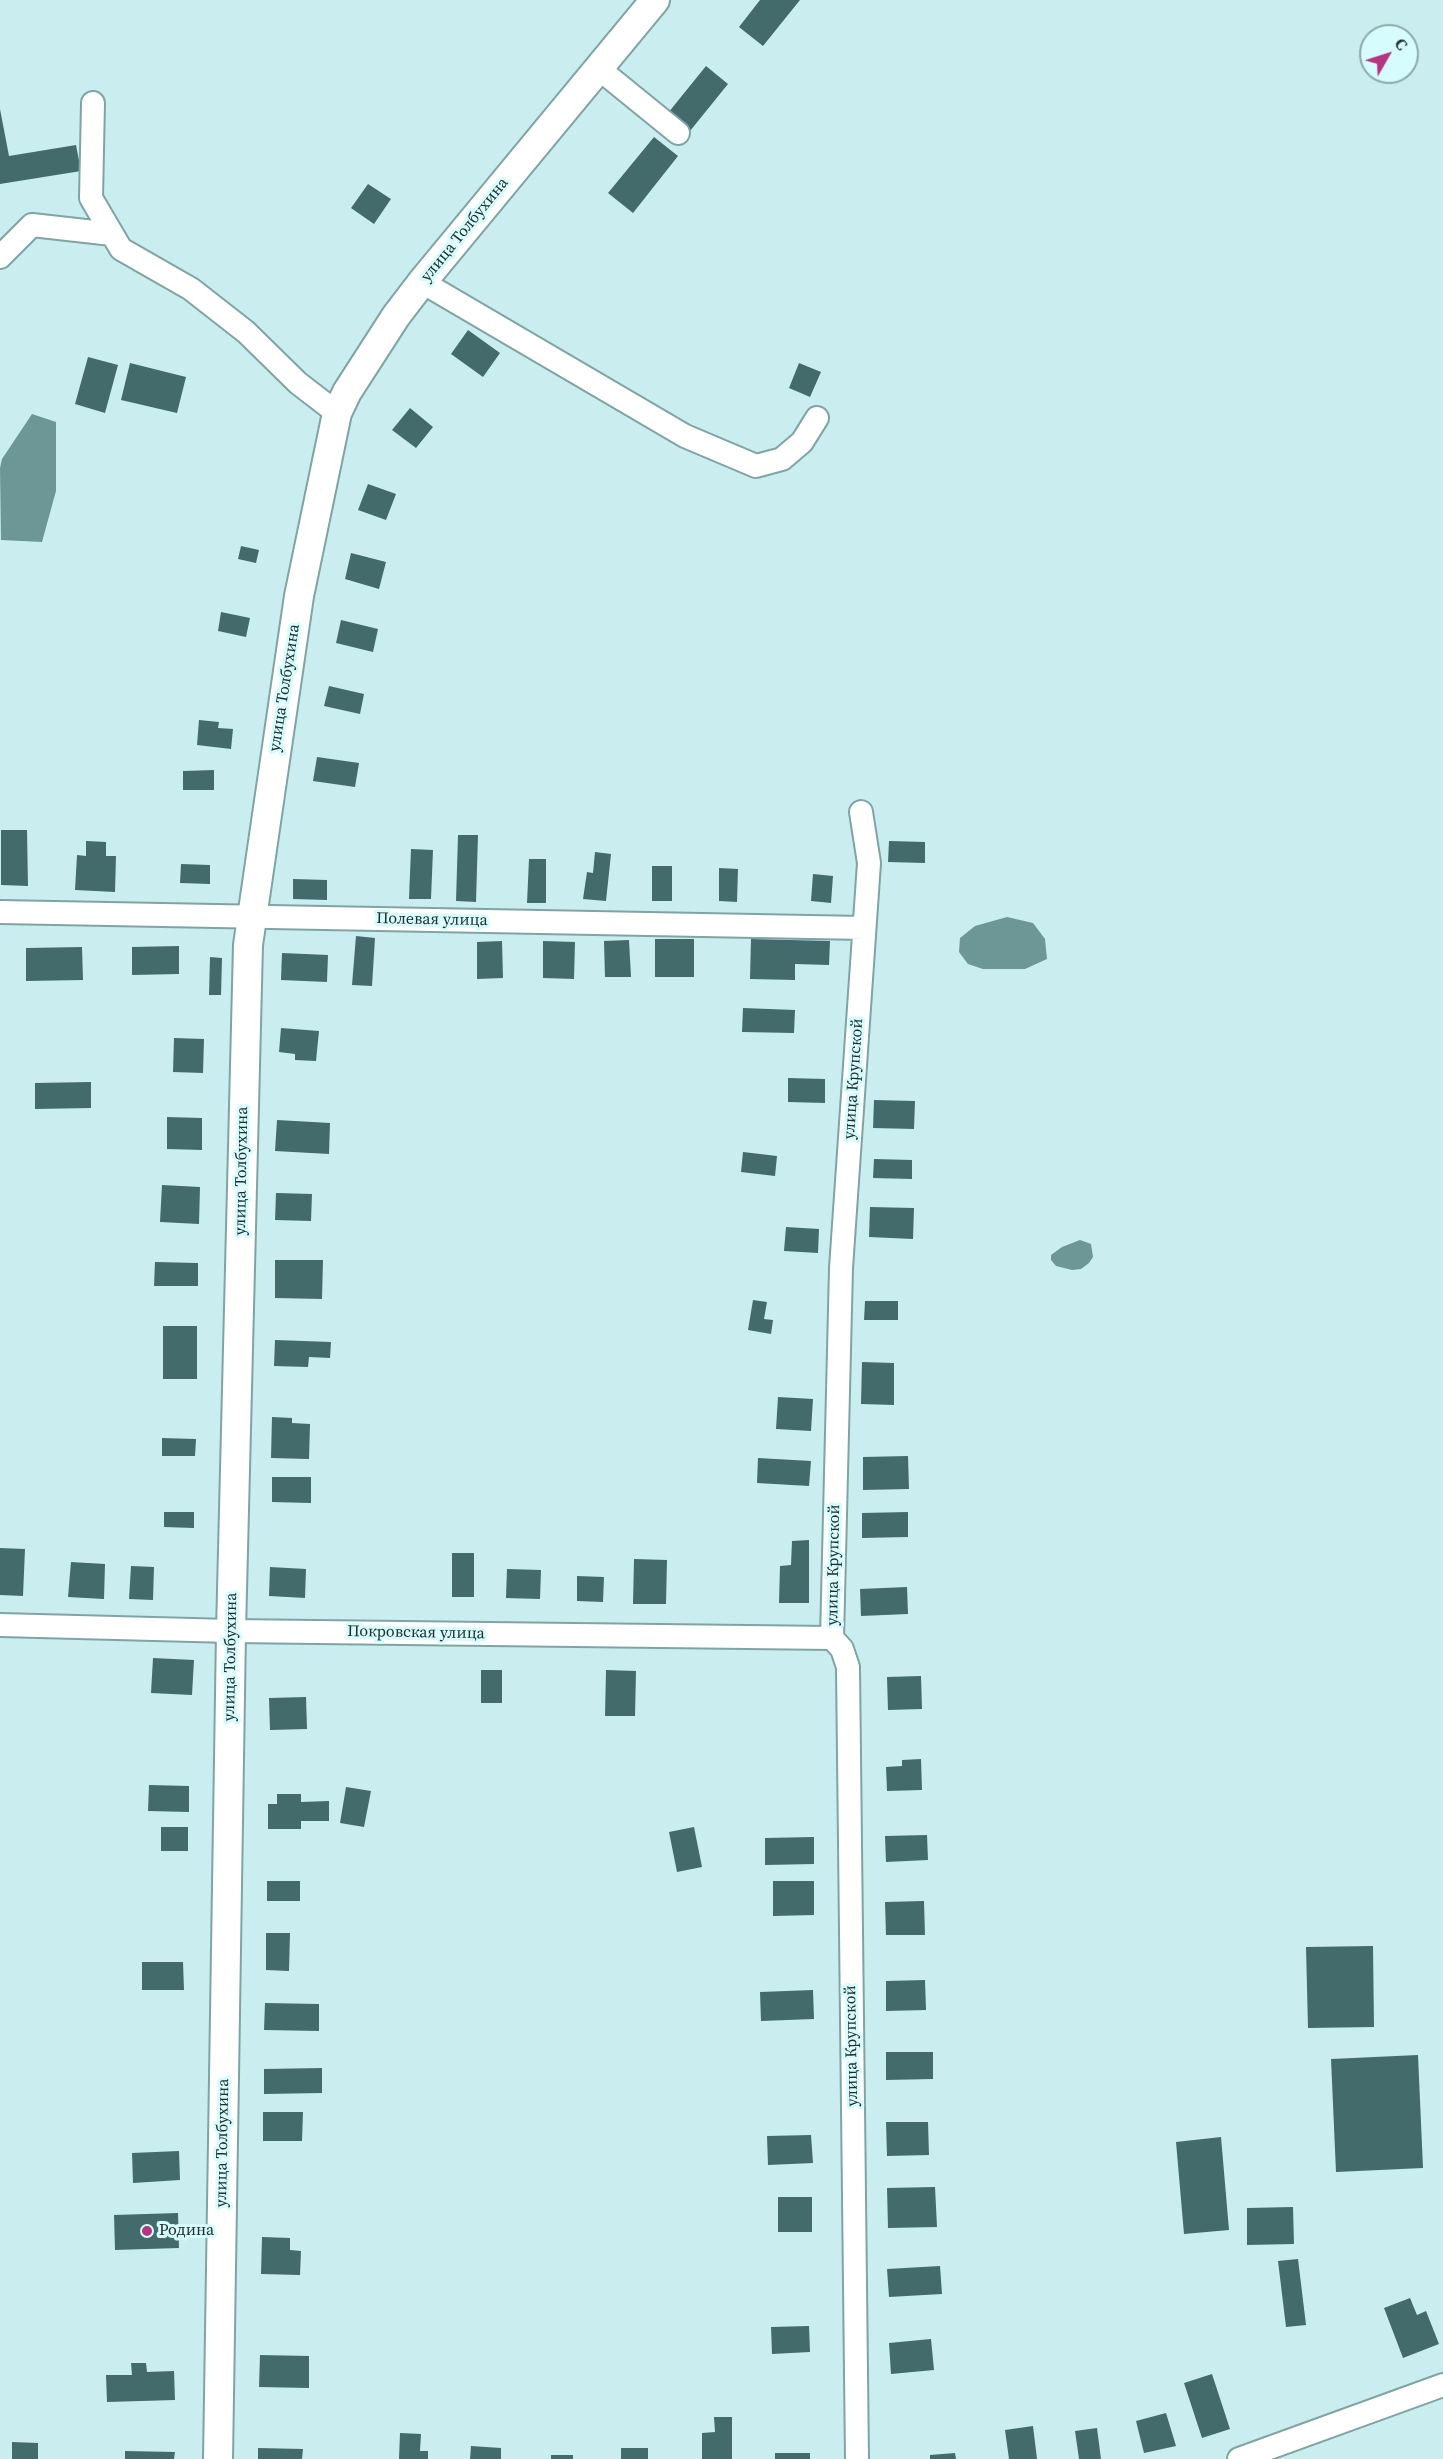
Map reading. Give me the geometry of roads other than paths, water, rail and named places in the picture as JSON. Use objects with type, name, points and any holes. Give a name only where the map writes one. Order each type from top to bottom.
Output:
[{"type":"main road","name":"улица Толбухина","points":[[218,2459],[231,1631],[248,945],[299,596],[337,413],[372,352],[422,282],[655,0]]},
{"type":"street","points":[[598,68],[678,133]]},
{"type":"street","points":[[93,103],[91,198],[122,249],[191,289],[246,332],[298,383],[337,413]]},
{"type":"street","points":[[4,247],[32,225],[112,234]]},
{"type":"street","points":[[422,282],[685,436],[756,466],[782,459],[802,442],[817,418]]},
{"type":"street","name":"улица Крупской","points":[[857,2459],[848,1667],[842,1649],[832,1638],[841,1268],[869,863],[861,812]]},
{"type":"street","name":"Полевая улица","points":[[0,912],[864,928]]},
{"type":"street","name":"Покровская улица","points":[[0,1625],[231,1631],[832,1638]]},
{"type":"street","points":[[1239,2459],[1443,2385]]},
{"type":"water","points":[[32,414],[56,422],[56,491],[42,542],[1,540],[0,468],[2,459]]},
{"type":"water","points":[[1007,917],[1033,923],[1045,939],[1047,959],[1025,969],[983,969],[968,964],[959,952],[960,938],[975,926]]},
{"type":"water","points":[[1080,1240],[1091,1244],[1093,1257],[1089,1263],[1081,1269],[1072,1270],[1056,1266],[1051,1260],[1051,1255],[1062,1247]]},
{"type":"place","name":"Родина","points":[[147,2231]]}]
